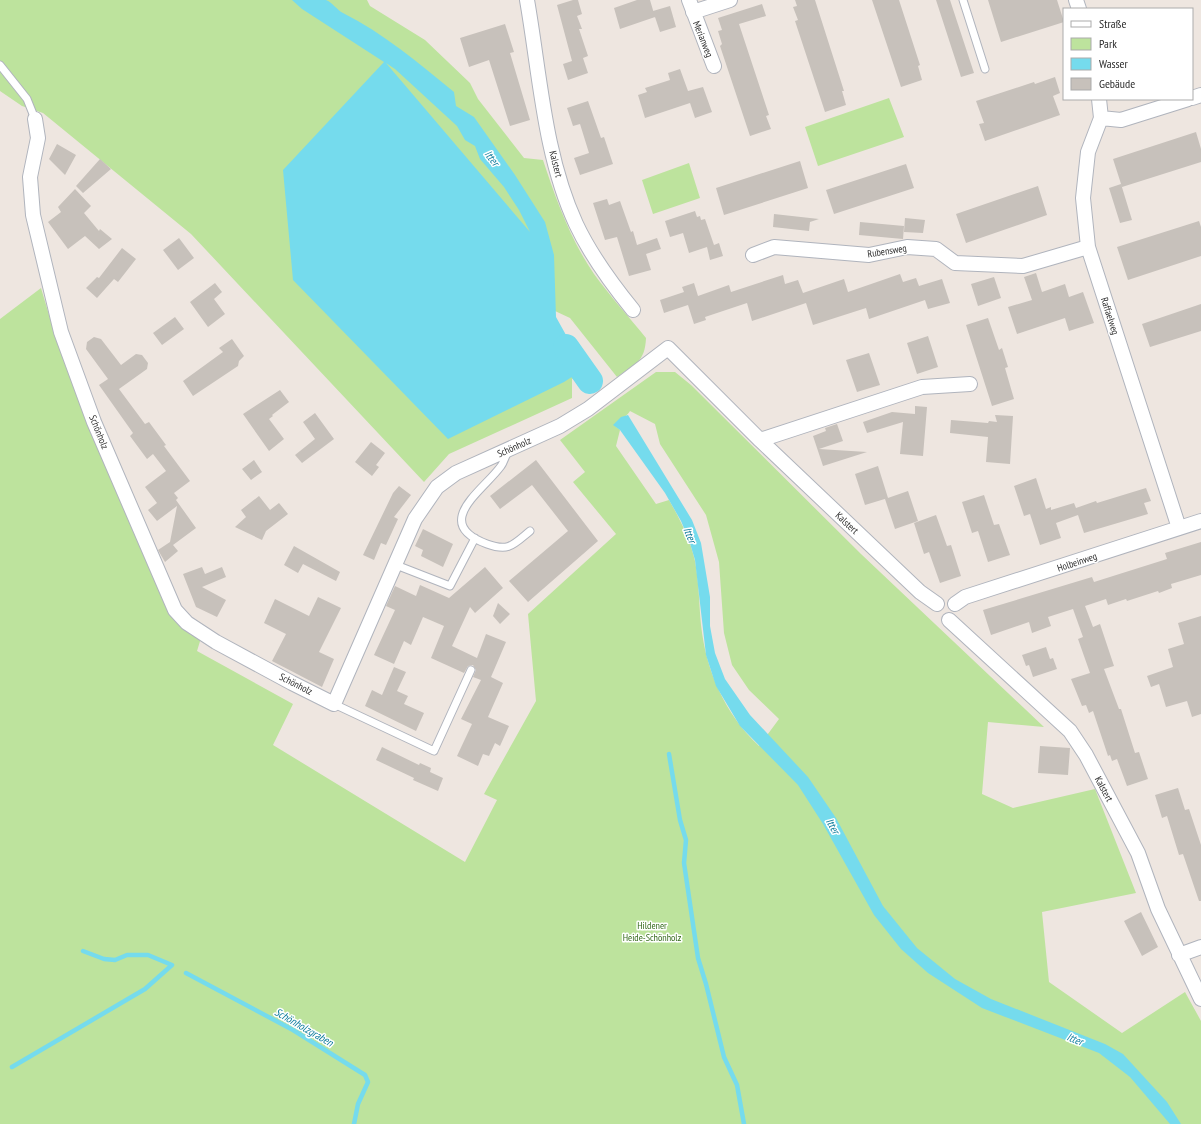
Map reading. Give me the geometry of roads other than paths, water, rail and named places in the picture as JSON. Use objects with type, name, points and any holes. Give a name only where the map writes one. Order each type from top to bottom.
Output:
[{"type":"street","name":"Kalstert","points":[[527,0],[547,126],[558,175],[576,224],[594,257],[608,279],[633,310]]},
{"type":"street","name":"Merianweg","points":[[714,66],[691,6],[730,0]]},
{"type":"street","name":"Raffaelweg","points":[[1099,100],[1101,118],[1088,152],[1083,198],[1088,247],[1179,528]]},
{"type":"street","points":[[1101,118],[1121,120],[1185,100]]},
{"type":"street","name":"Schönholz","points":[[35,119],[38,138],[30,177],[33,215],[61,332],[94,422],[175,610],[187,623],[216,642],[334,704],[396,566],[415,519],[437,487],[456,473],[560,426],[588,409],[668,348]]},
{"type":"street","name":"Rubensweg","points":[[753,255],[774,247],[869,256],[906,247],[936,249],[955,263],[1023,266],[1088,247]]},
{"type":"street","name":"Kalstert","points":[[668,348],[760,440],[920,592],[937,604],[935,610],[937,616],[942,620],[949,620],[1070,731],[1086,755],[1138,853],[1158,910],[1201,999]]},
{"type":"street","points":[[760,440],[922,387],[970,384]]},
{"type":"street","name":"Holbeinweg","points":[[955,604],[965,597],[1201,521]]},
{"type":"street","points":[[937,604],[942,600],[949,600],[955,604],[957,610],[954,616],[949,620]]},
{"type":"street","points":[[1179,955],[1201,947]]},
{"type":"lane","points":[[963,0],[985,69]]},
{"type":"lane","name":"Schönholz","points":[[0,65],[3,74],[27,99],[35,119]]},
{"type":"lane","points":[[509,448],[501,466],[464,508],[462,515],[464,527],[475,538],[486,544],[505,548],[511,547],[530,531]]},
{"type":"lane","points":[[396,566],[450,586],[475,538]]},
{"type":"lane","name":"Schönholz","points":[[334,704],[434,752],[471,670]]},
{"type":"water","points":[[292,0],[328,1],[341,12],[387,39],[428,71],[454,92],[456,106],[474,117],[515,175],[545,222],[554,255],[556,317],[576,353],[587,370],[592,373],[583,380],[578,373],[564,382],[448,439],[293,280],[283,170],[384,62],[302,9]],"holes":[[[386,63],[395,69],[457,126],[465,140],[475,146],[480,159],[504,187],[519,210],[530,232]]]},
{"type":"water","points":[[628,415],[692,520],[701,543],[710,597],[710,626],[715,653],[725,679],[750,715],[808,777],[836,818],[883,906],[917,948],[955,979],[991,999],[1105,1044],[1123,1054],[1167,1102],[1181,1124],[1170,1124],[1130,1077],[1099,1053],[982,1008],[928,973],[901,949],[874,915],[823,824],[798,785],[740,726],[716,686],[706,655],[695,560],[689,540],[681,521],[665,493],[620,430],[613,425],[621,417]]},
{"type":"waterway","name":"Itter","points":[[566,347],[590,381]]},
{"type":"waterway","points":[[669,754],[680,820],[686,840],[684,863],[698,958],[724,1057],[737,1085],[744,1124]]},
{"type":"waterway","points":[[12,1067],[145,989],[172,965],[148,955],[127,955],[115,960],[104,959],[83,951]]},
{"type":"waterway","name":"Schönholzgraben","points":[[186,973],[293,1030],[365,1075],[368,1082],[358,1104],[354,1124]]},
{"type":"park label","name":"Hildener Heide-Schönholz","points":[[652,930]]}]
